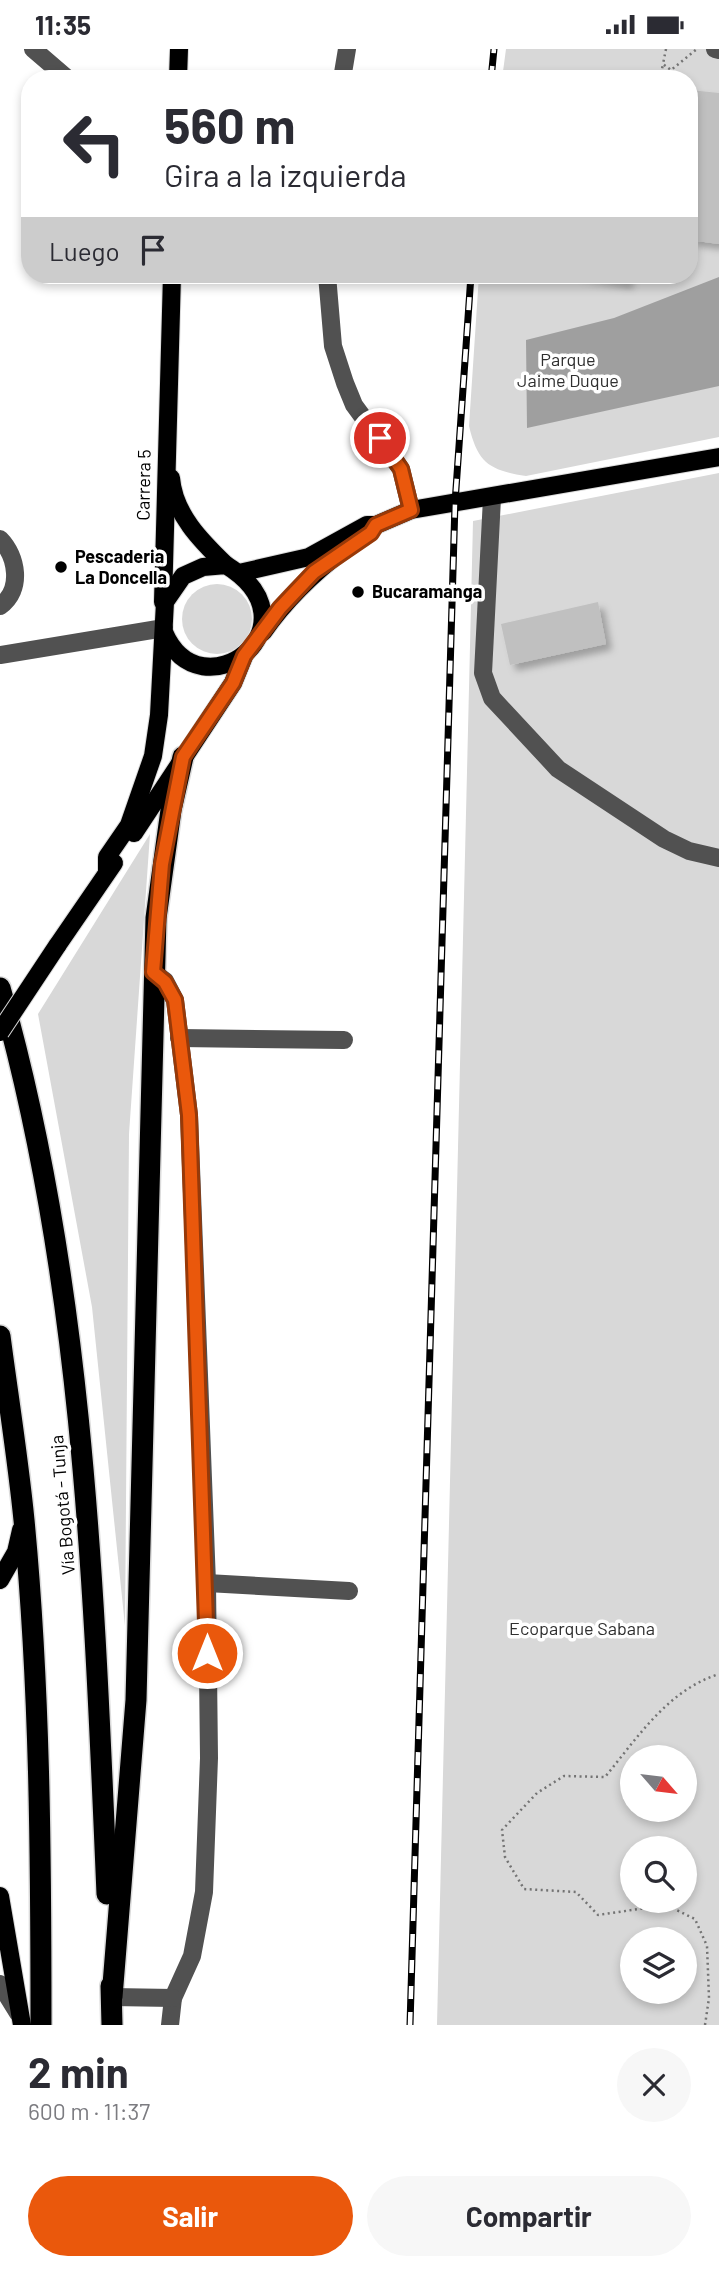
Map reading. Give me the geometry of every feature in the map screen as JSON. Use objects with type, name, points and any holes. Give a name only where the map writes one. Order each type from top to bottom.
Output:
[{"type":"highway","points":[[112,1997],[136,1700],[153,972],[162,864],[183,757]]},
{"type":"highway","name":"Vía Bogotá - Tunja","points":[[0,988],[42,1164],[75,1364],[96,1632],[112,2025]]},
{"type":"highway","points":[[0,1336],[24,1519],[37,1704],[41,1833],[41,2025]]},
{"type":"main road","points":[[178,49],[178,70]]},
{"type":"main road","name":"Carrera 5","points":[[107,871],[107,857],[129,825],[153,756],[164,624],[166,401],[172,284]]},
{"type":"main road","name":"Carrera 5","points":[[166,401],[172,492],[197,536],[232,569]]},
{"type":"main road","points":[[244,656],[218,667],[198,665],[174,649],[164,624],[169,592],[183,576],[202,567],[275,567],[309,557],[367,525],[376,525],[411,510],[719,457]]},
{"type":"main road","points":[[0,1032],[233,683],[244,656],[280,608],[314,572],[371,533],[376,525]]},
{"type":"main road","points":[[232,569],[256,591],[261,602],[263,614],[259,638]]},
{"type":"main road","points":[[0,1580],[16,1552],[24,1519]]},
{"type":"main road","points":[[1,1904],[21,2020]]},
{"type":"street","points":[[33,49],[58,70]]},
{"type":"street","points":[[344,70],[347,49]]},
{"type":"street","points":[[328,284],[333,346],[345,383],[354,405],[401,469],[411,510]]},
{"type":"street","points":[[492,498],[483,673],[492,698],[558,769],[664,839],[689,851],[719,858]]},
{"type":"street","points":[[0,539],[15,567],[15,587],[0,606]]},
{"type":"street","points":[[0,655],[164,624]]},
{"type":"street","points":[[153,972],[165,982],[175,1000],[189,1115],[207,1583],[209,1758],[204,1892],[192,1956],[173,1998],[170,2025]]},
{"type":"street","points":[[179,1038],[344,1040]]},
{"type":"street","points":[[207,1583],[349,1591]]},
{"type":"street","points":[[0,1984],[21,2020]]},
{"type":"street","points":[[112,1997],[173,1998]]},
{"type":"path","points":[[662,70],[666,49]]},
{"type":"path","points":[[663,64],[671,69],[697,49]]},
{"type":"path","points":[[705,2025],[709,1998],[707,1946],[695,1919],[666,1905],[598,1915],[576,1892],[524,1889],[505,1857],[502,1830],[537,1793],[564,1776],[605,1777],[664,1706],[697,1681],[719,1674]]},
{"type":"green space","name":"Parque Jaime Duque","points":[[506,49],[719,49],[719,437],[526,476],[495,468],[481,457],[469,426],[478,284],[698,284],[698,70],[503,70]]},
{"type":"green space","name":"Ecoparque Sabana","points":[[719,473],[719,2025],[437,2025],[473,521]]},
{"type":"green space","points":[[217,584],[242,594],[252,619],[242,644],[217,654],[192,644],[182,619],[192,594]]},
{"type":"green space","points":[[150,834],[129,1134],[125,1626],[92,1307],[38,1014]]},
{"type":"shaded area","points":[[719,277],[719,386],[527,428],[526,340],[614,318]]},
{"type":"building","points":[[698,91],[719,93],[719,244],[698,241]]},
{"type":"building","points":[[598,602],[606,644],[510,665],[501,624]]},
{"type":"railway","points":[[492,70],[494,49]]},
{"type":"railway","points":[[410,2025],[455,503],[470,284]]},
{"type":"place","name":"Pescaderia La Doncella","points":[[61,567]]},
{"type":"place","name":"Bucaramanga","points":[[358,592]]},
{"type":"route","points":[[207,1653],[207,1583],[189,1115],[175,1000],[165,982],[153,972],[162,864],[183,757],[233,683],[244,656],[280,608],[314,572],[348,546],[371,533],[376,525],[411,510],[401,469],[380,438]]}]
